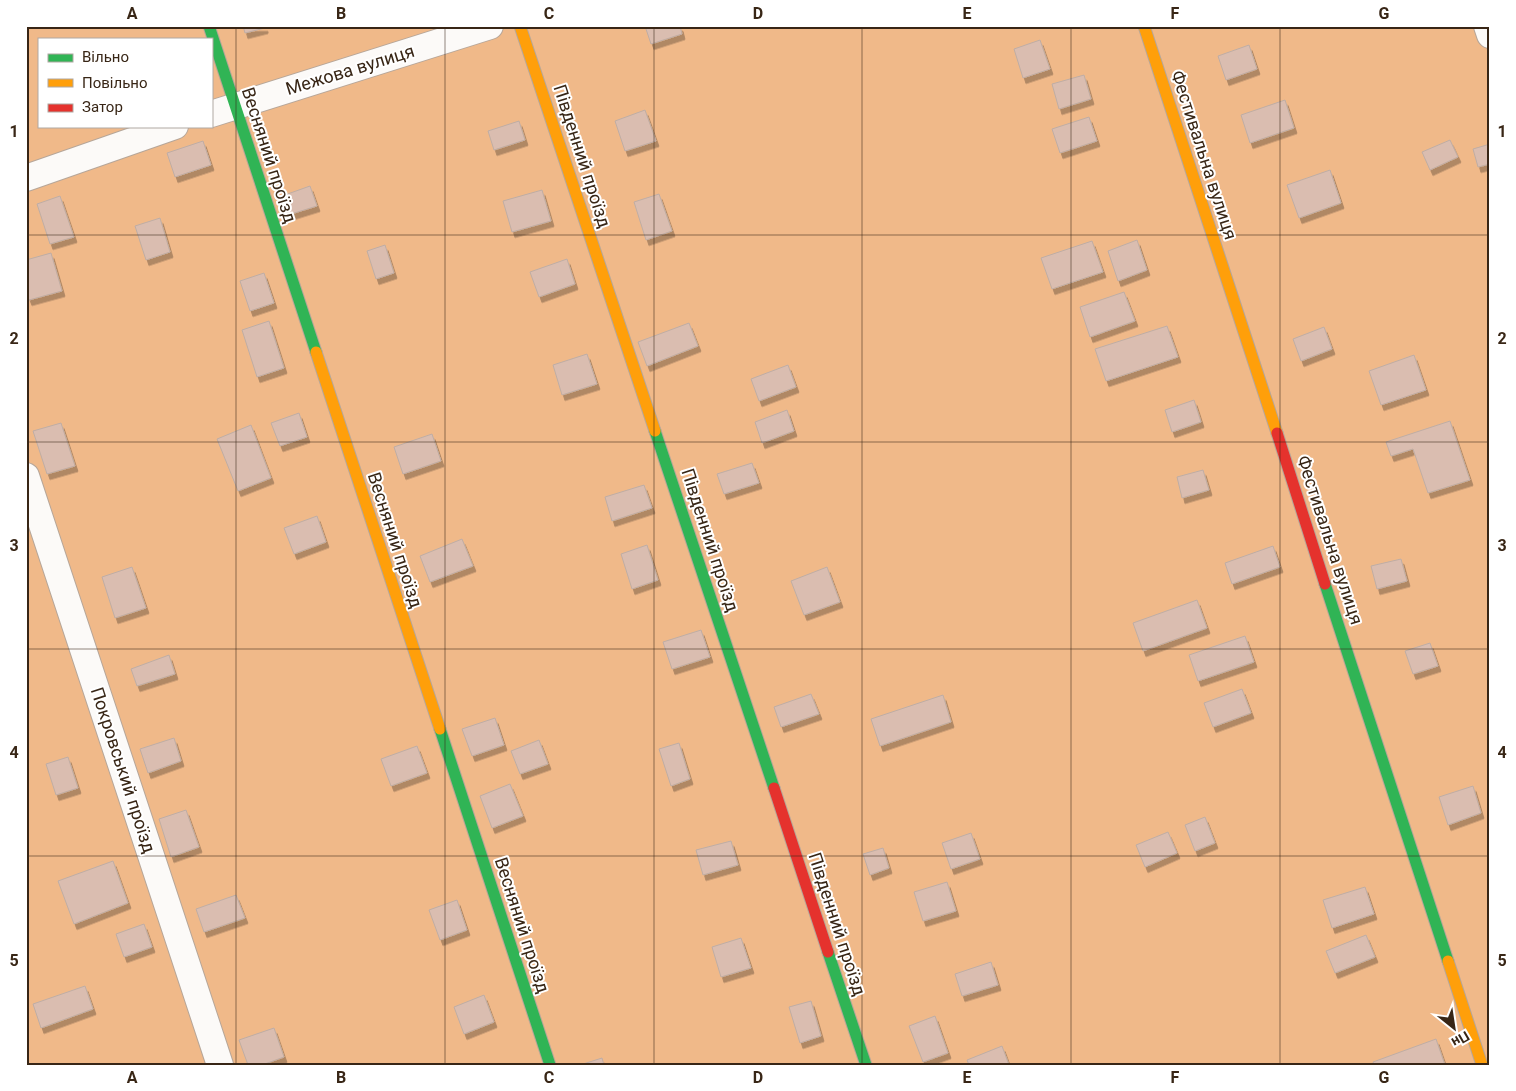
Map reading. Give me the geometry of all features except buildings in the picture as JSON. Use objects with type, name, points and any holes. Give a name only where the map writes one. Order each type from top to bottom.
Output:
[{"type":"street","name":"Межова вулиця","points":[[223,110],[490,26]]},
{"type":"street","name":"Південний проїзд","points":[[520,26],[866,1065]]},
{"type":"street","name":"Фестивальна вулиця","points":[[1144,26],[1482,1065]]},
{"type":"street","points":[[1487,26],[1490,35]]},
{"type":"street","name":"Весняний проїзд","points":[[212,48],[223,110],[550,1065]]},
{"type":"street","points":[[26,178],[169,128]]},
{"type":"street","name":"Покровський проїзд","points":[[26,476],[220,1065]]},
{"type":"shaded area","points":[[26,26],[1490,26],[1490,1065],[26,1065]]},
{"type":"traffic: fast","points":[[209,26],[316,352]]},
{"type":"traffic: fast","points":[[655,431],[774,788]]},
{"type":"traffic: fast","points":[[1325,584],[1448,961]]},
{"type":"traffic: fast","points":[[440,729],[550,1065]]},
{"type":"traffic: fast","points":[[828,952],[866,1065]]},
{"type":"traffic: slow","points":[[520,26],[655,431]]},
{"type":"traffic: slow","points":[[1144,26],[1277,433]]},
{"type":"traffic: slow","points":[[316,352],[440,729]]},
{"type":"traffic: slow","points":[[1448,961],[1482,1065]]},
{"type":"traffic: jam","points":[[1277,433],[1325,584]]},
{"type":"traffic: jam","points":[[774,788],[828,952]]}]
